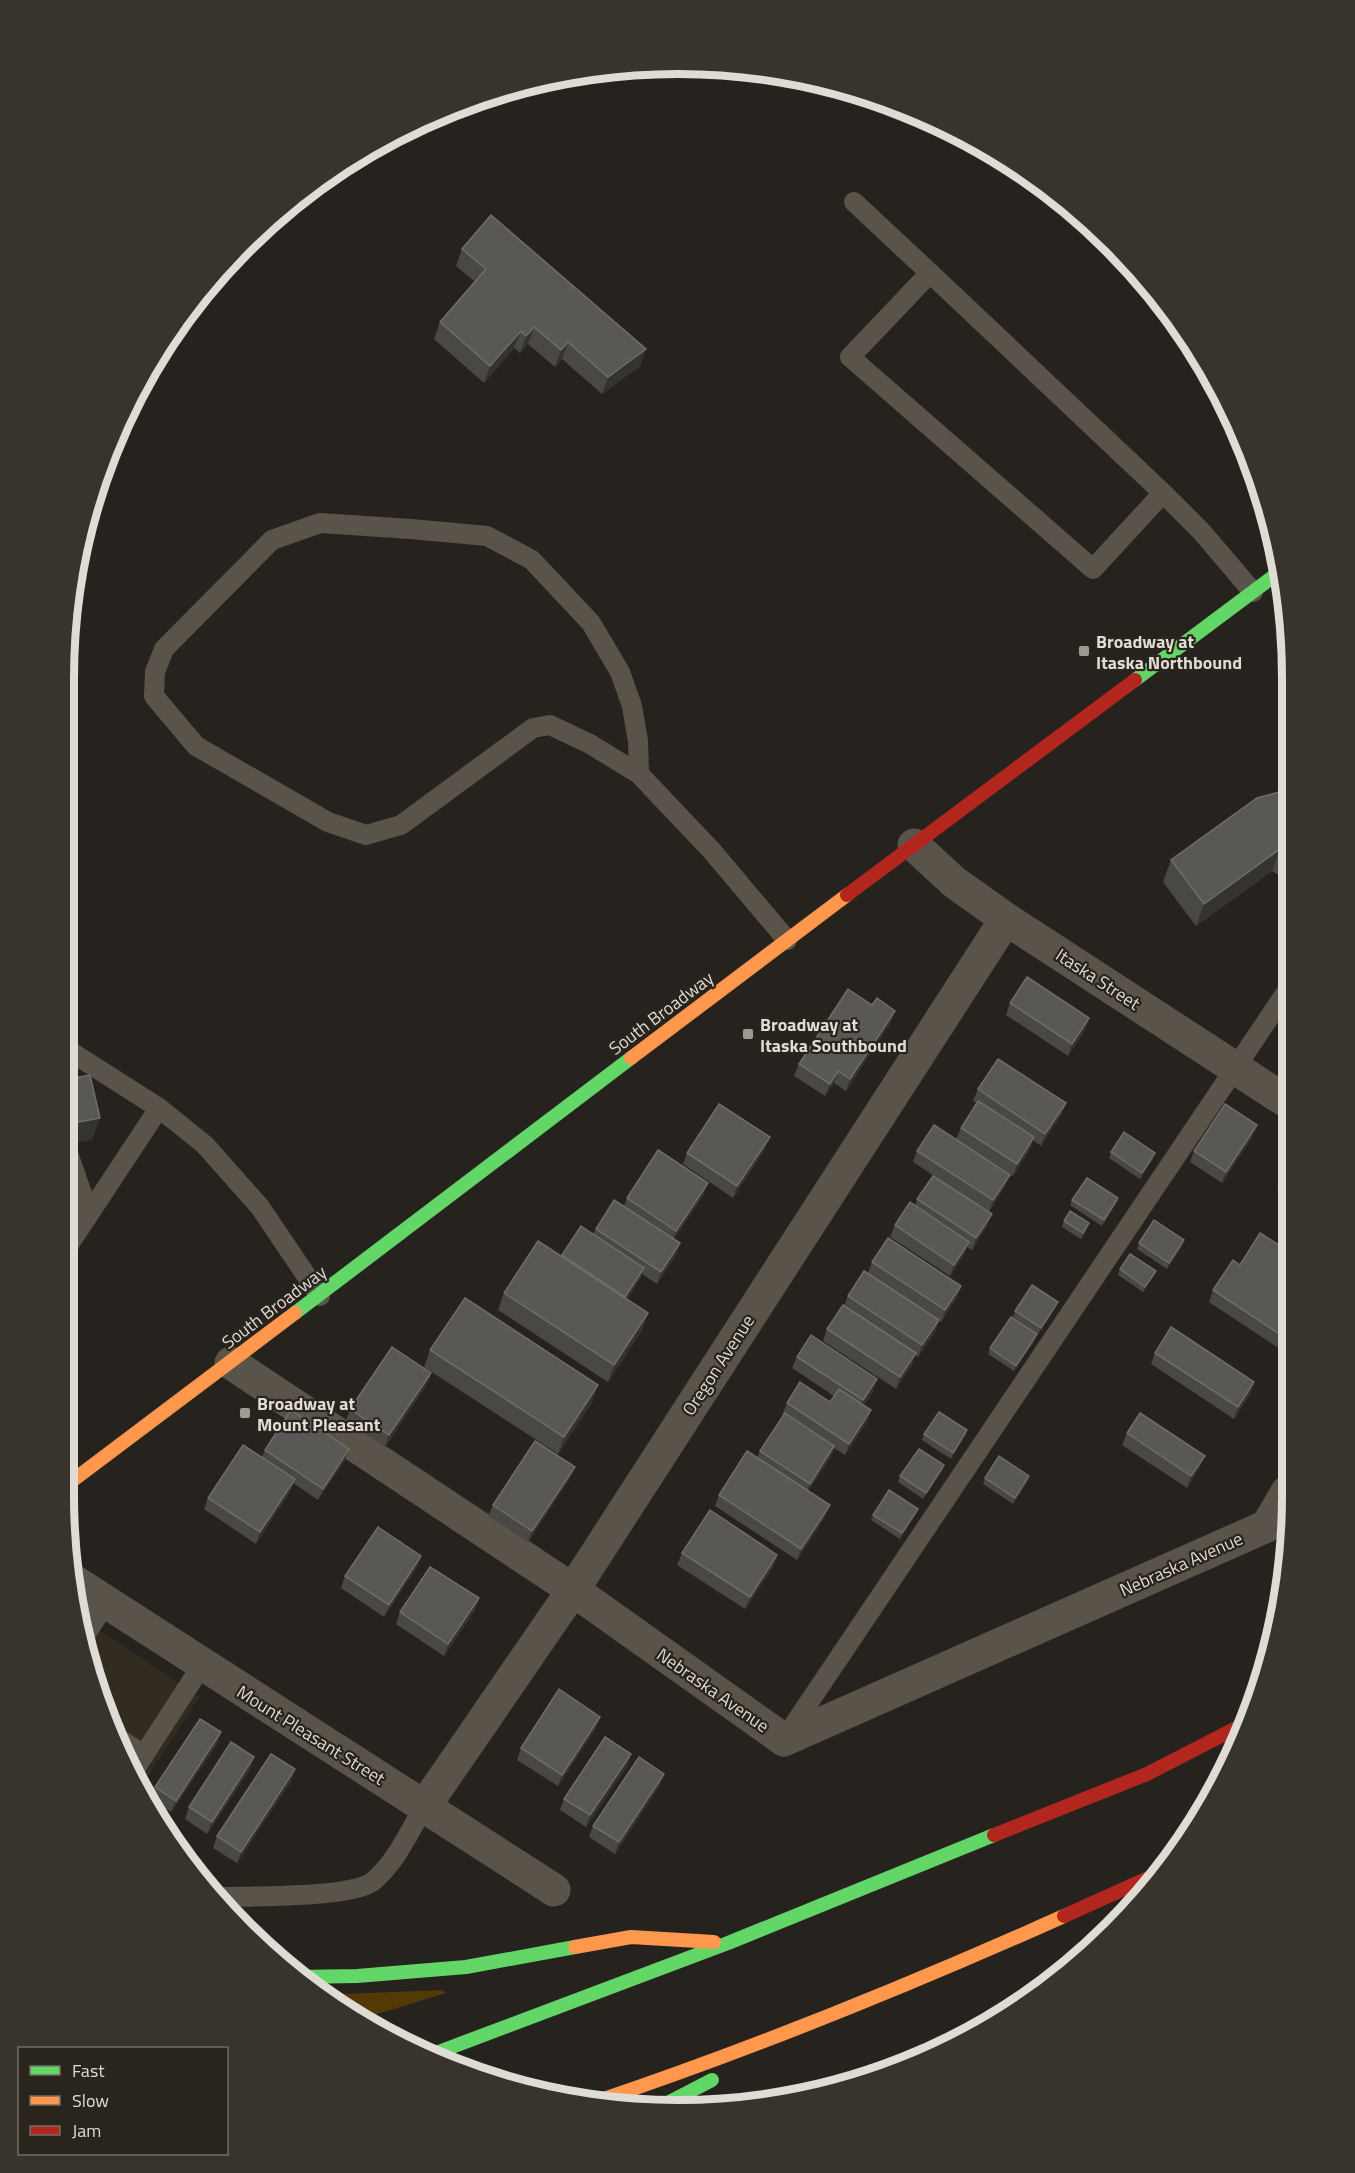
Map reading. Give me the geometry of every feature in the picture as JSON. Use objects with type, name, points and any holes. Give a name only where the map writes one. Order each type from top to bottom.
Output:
[{"type":"main road","name":"South Broadway","points":[[74,1480],[320,1296],[787,940],[1273,577]]},
{"type":"main road","points":[[440,2051],[728,1943],[864,1886],[1147,1774],[1235,1729]]},
{"type":"main road","points":[[615,2096],[829,2019],[1003,1946],[1142,1881]]},
{"type":"main road","points":[[312,1977],[357,1976],[466,1967],[631,1937],[728,1943]]},
{"type":"main road","points":[[674,2100],[829,2019]]},
{"type":"street","name":"Itaska Street","points":[[914,845],[954,882],[1006,919],[1282,1098]]},
{"type":"street","name":"Oregon Avenue","points":[[424,1807],[573,1590],[1006,919]]},
{"type":"street","name":"Nebraska Avenue","points":[[231,1363],[573,1590],[784,1740],[1267,1526],[1282,1501]]},
{"type":"street","name":"Mount Pleasant Street","points":[[81,1586],[554,1890]]},
{"type":"lane","points":[[854,202],[1202,531],[1253,592]]},
{"type":"lane","points":[[930,273],[850,357],[1093,568],[1163,493]]},
{"type":"lane","points":[[639,774],[638,741],[632,706],[620,672],[591,623],[532,560],[487,536],[411,528],[320,523],[272,540],[164,649],[155,672],[154,696],[196,746],[328,822],[366,835],[401,825],[533,728],[549,725],[590,744],[639,774],[712,851],[787,940]]},
{"type":"lane","points":[[784,1740],[1282,998]]},
{"type":"lane","points":[[74,1054],[159,1108],[206,1145],[260,1207],[320,1296]]},
{"type":"lane","points":[[74,1237],[159,1108]]},
{"type":"lane","points":[[74,1170],[89,1214]]},
{"type":"lane","points":[[89,1629],[106,1603]]},
{"type":"lane","points":[[137,1765],[202,1665]]},
{"type":"lane","points":[[127,1744],[144,1755]]},
{"type":"lane","points":[[226,1898],[343,1892],[371,1883],[394,1858],[424,1807]]},
{"type":"shaded area","points":[[87,1622],[199,1697],[145,1781],[119,1727],[94,1652]]},
{"type":"shaded area","points":[[442,1990],[446,1993],[370,2016],[337,1994]]},
{"type":"building","points":[[491,215],[646,349],[608,377],[568,342],[561,350],[534,327],[526,336],[521,331],[490,366],[440,322],[486,269],[462,249]]},
{"type":"building","points":[[1282,791],[1282,850],[1280,849],[1204,904],[1171,860],[1257,798]]},
{"type":"building","points":[[1027,977],[1089,1018],[1072,1044],[1010,1003]]},
{"type":"building","points":[[848,989],[872,1005],[877,998],[895,1011],[850,1079],[838,1071],[830,1084],[799,1064]]},
{"type":"building","points":[[998,1059],[1066,1103],[1045,1134],[978,1089]]},
{"type":"building","points":[[90,1075],[100,1118],[74,1123],[74,1078]]},
{"type":"building","points":[[978,1101],[1034,1137],[1017,1164],[961,1128]]},
{"type":"building","points":[[719,1104],[770,1137],[737,1186],[687,1153]]},
{"type":"building","points":[[1225,1104],[1257,1125],[1226,1172],[1194,1151]]},
{"type":"building","points":[[934,1125],[1010,1175],[993,1200],[917,1151]]},
{"type":"building","points":[[1124,1132],[1155,1153],[1142,1173],[1111,1152]]},
{"type":"building","points":[[658,1150],[708,1183],[676,1231],[627,1198]]},
{"type":"building","points":[[933,1176],[992,1214],[976,1238],[917,1199]]},
{"type":"building","points":[[1087,1178],[1118,1198],[1104,1220],[1072,1200]]},
{"type":"building","points":[[614,1200],[680,1243],[661,1272],[596,1229]]},
{"type":"building","points":[[910,1202],[969,1242],[954,1265],[895,1225]]},
{"type":"building","points":[[1070,1211],[1089,1223],[1083,1233],[1064,1221]]},
{"type":"building","points":[[1154,1220],[1184,1240],[1169,1263],[1139,1243]]},
{"type":"building","points":[[581,1226],[644,1268],[625,1297],[562,1255]]},
{"type":"building","points":[[1260,1233],[1282,1247],[1282,1336],[1213,1290],[1233,1260],[1240,1265]]},
{"type":"building","points":[[888,1238],[961,1286],[945,1310],[872,1262]]},
{"type":"building","points":[[538,1241],[648,1313],[614,1365],[504,1293]]},
{"type":"building","points":[[1130,1254],[1156,1271],[1145,1287],[1120,1269]]},
{"type":"building","points":[[864,1271],[939,1320],[922,1345],[848,1296]]},
{"type":"building","points":[[1032,1285],[1058,1302],[1041,1328],[1015,1311]]},
{"type":"building","points":[[465,1298],[598,1385],[564,1437],[430,1350]]},
{"type":"building","points":[[843,1305],[916,1353],[900,1377],[827,1329]]},
{"type":"building","points":[[1011,1317],[1037,1334],[1016,1366],[990,1348]]},
{"type":"building","points":[[1171,1327],[1254,1382],[1238,1407],[1155,1353]]},
{"type":"building","points":[[811,1335],[877,1379],[863,1400],[797,1357]]},
{"type":"building","points":[[392,1347],[431,1373],[389,1435],[350,1409]]},
{"type":"building","points":[[800,1382],[830,1402],[839,1389],[871,1410],[849,1444],[787,1403]]},
{"type":"building","points":[[291,1410],[349,1449],[323,1489],[265,1450]]},
{"type":"building","points":[[939,1412],[967,1430],[953,1453],[924,1434]]},
{"type":"building","points":[[785,1413],[834,1446],[810,1484],[760,1451]]},
{"type":"building","points":[[1140,1413],[1205,1456],[1191,1476],[1127,1433]]},
{"type":"building","points":[[535,1441],[575,1467],[532,1531],[493,1505]]},
{"type":"building","points":[[243,1445],[295,1479],[260,1532],[208,1498]]},
{"type":"building","points":[[919,1449],[944,1465],[926,1493],[900,1476]]},
{"type":"building","points":[[747,1451],[830,1505],[801,1549],[719,1495]]},
{"type":"building","points":[[999,1456],[1029,1476],[1015,1498],[985,1478]]},
{"type":"building","points":[[889,1490],[918,1509],[902,1533],[873,1515]]},
{"type":"building","points":[[710,1510],[777,1555],[750,1597],[682,1553]]},
{"type":"building","points":[[378,1527],[421,1556],[389,1605],[345,1576]]},
{"type":"building","points":[[430,1567],[479,1598],[448,1644],[400,1612]]},
{"type":"building","points":[[559,1689],[600,1717],[562,1775],[521,1748]]},
{"type":"building","points":[[200,1719],[221,1732],[176,1801],[155,1787]]},
{"type":"building","points":[[605,1737],[631,1754],[590,1815],[564,1799]]},
{"type":"building","points":[[231,1742],[254,1757],[212,1822],[189,1807]]},
{"type":"building","points":[[271,1754],[295,1769],[241,1852],[217,1836]]},
{"type":"building","points":[[639,1757],[664,1774],[619,1842],[593,1826]]},
{"type":"traffic: fast","points":[[1135,680],[1273,577]]},
{"type":"traffic: fast","points":[[295,1313],[631,1058]]},
{"type":"traffic: fast","points":[[440,2051],[728,1943],[994,1835]]},
{"type":"traffic: fast","points":[[312,1977],[357,1976],[466,1967],[575,1947]]},
{"type":"traffic: fast","points":[[674,2100],[712,2080]]},
{"type":"traffic: slow","points":[[631,1058],[847,895]]},
{"type":"traffic: slow","points":[[74,1479],[295,1313]]},
{"type":"traffic: slow","points":[[614,2095],[832,2015],[1064,1916]]},
{"type":"traffic: slow","points":[[575,1947],[631,1937],[714,1942]]},
{"type":"traffic: jam","points":[[847,895],[1135,680]]},
{"type":"traffic: jam","points":[[994,1835],[1147,1774],[1235,1729]]},
{"type":"traffic: jam","points":[[1064,1916],[1143,1881]]},
{"type":"place","name":"Broadway at Itaska Northbound","points":[[1084,651]]},
{"type":"place","name":"Broadway at Itaska Southbound","points":[[748,1034]]},
{"type":"place","name":"Broadway at Mount Pleasant","points":[[245,1413]]}]
